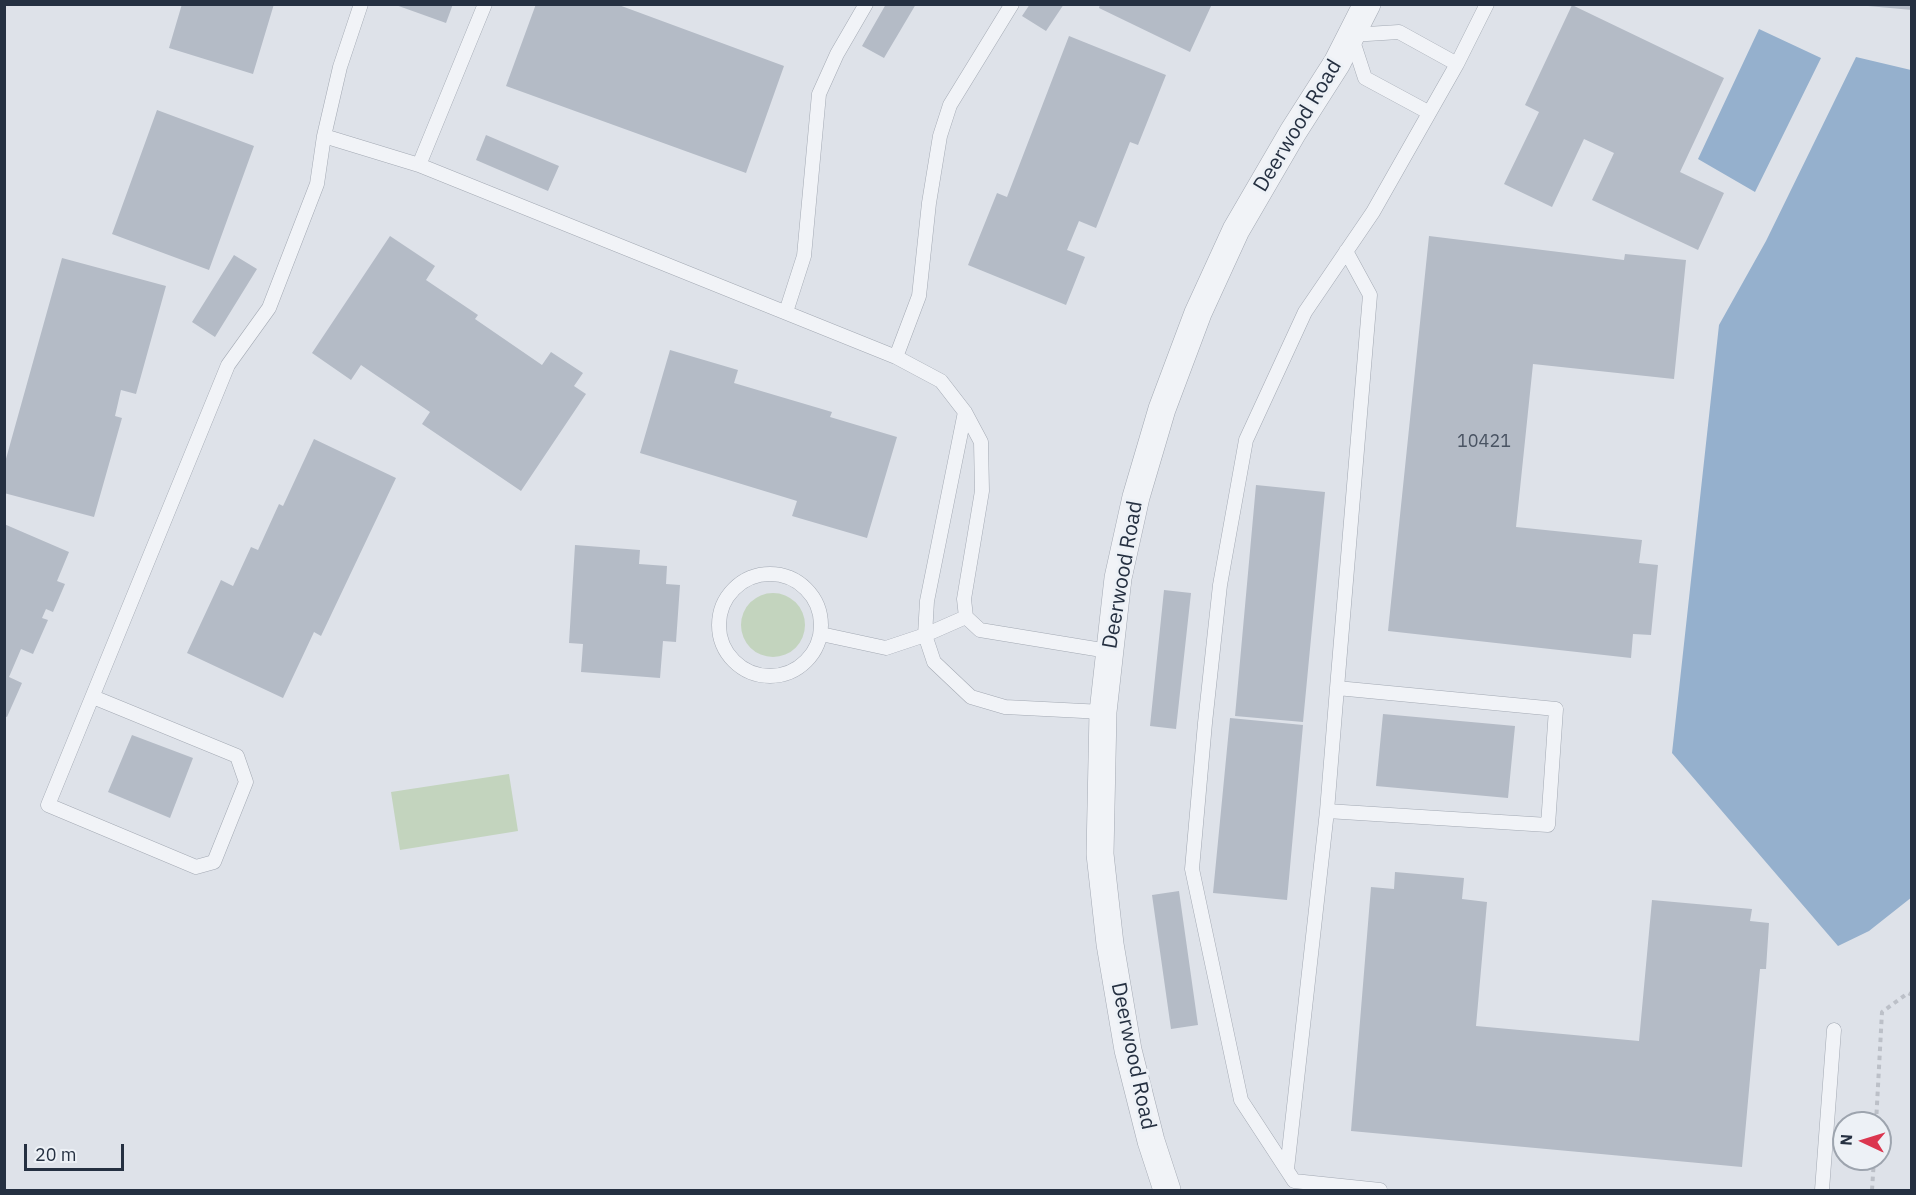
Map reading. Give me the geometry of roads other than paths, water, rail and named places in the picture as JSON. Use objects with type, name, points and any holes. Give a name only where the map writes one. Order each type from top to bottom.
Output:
[{"type":"street","name":"Deerwood Road","points":[[1167,1191],[1151,1141],[1128,1050],[1110,944],[1100,854],[1103,712],[1108,651],[1118,578],[1136,497],[1162,409],[1198,314],[1236,230],[1367,4]]},
{"type":"lane","points":[[93,697],[237,756],[246,782],[214,862],[196,867],[48,805],[228,365],[269,308],[317,183],[324,136],[340,67],[362,4]]},
{"type":"lane","points":[[419,165],[485,4]]},
{"type":"lane","points":[[786,312],[804,256],[819,94],[837,54],[866,4]]},
{"type":"lane","points":[[896,357],[919,296],[929,203],[940,136],[950,105],[1012,4]]},
{"type":"lane","points":[[1380,1191],[1294,1181],[1241,1100],[1192,869],[1220,585],[1246,440],[1305,312],[1373,212],[1457,64],[1487,4]]},
{"type":"lane","points":[[1428,112],[1365,78],[1351,35],[1399,32],[1457,64]]},
{"type":"lane","points":[[324,136],[419,165],[896,357],[941,381],[965,412],[981,442],[982,491],[964,599],[966,616],[980,630],[1108,651]]},
{"type":"lane","points":[[1287,1169],[1327,811],[1370,296],[1346,251]]},
{"type":"lane","points":[[965,412],[927,601],[925,635],[934,662],[971,697],[1005,707],[1103,712]]},
{"type":"lane","points":[[776,573],[792,577],[806,587],[816,601],[821,617],[821,634],[815,651],[804,663],[790,672],[773,677],[756,675],[741,668],[729,656],[721,640],[718,623],[722,607],[730,592],[743,580],[758,574],[776,573]]},
{"type":"lane","points":[[821,634],[886,648],[925,635],[966,616]]},
{"type":"lane","points":[[1327,811],[1548,825],[1556,709],[1337,688]]},
{"type":"lane","points":[[1822,1191],[1834,1030]]},
{"type":"water","points":[[1759,29],[1821,58],[1755,192],[1698,159]]},
{"type":"water","points":[[1856,57],[1911,70],[1912,897],[1869,931],[1838,946],[1672,753],[1719,325],[1766,241]]}]
